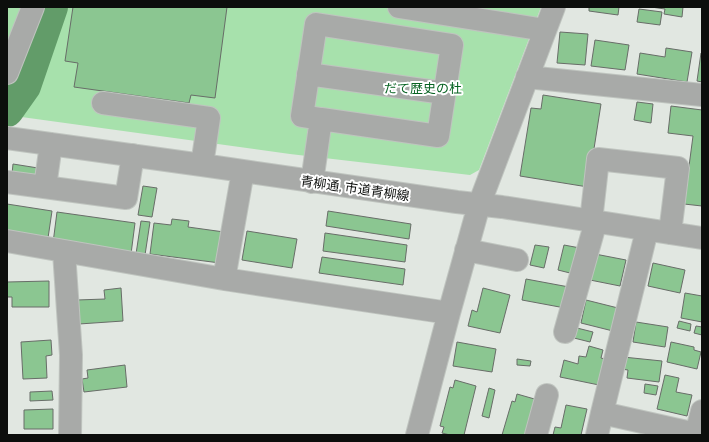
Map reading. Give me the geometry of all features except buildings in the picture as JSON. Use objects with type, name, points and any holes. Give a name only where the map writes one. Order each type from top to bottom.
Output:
[{"type":"street","points":[[7,73],[33,7]]},
{"type":"street","points":[[399,7],[545,30]]},
{"type":"street","points":[[420,434],[448,313],[479,205],[554,7]]},
{"type":"street","points":[[316,24],[452,44],[444,93],[438,136],[302,116],[316,24]]},
{"type":"street","points":[[308,74],[444,93]]},
{"type":"street","points":[[527,77],[702,94]]},
{"type":"street","points":[[102,103],[209,118],[202,165]]},
{"type":"street","points":[[312,182],[321,118]]},
{"type":"street","name":"青柳通, 市道青柳線","points":[[7,138],[312,182],[502,207],[702,238]]},
{"type":"street","points":[[45,187],[51,144]]},
{"type":"street","points":[[7,182],[126,198],[133,155]]},
{"type":"street","points":[[566,332],[593,221],[598,159],[678,168],[670,233]]},
{"type":"street","points":[[224,279],[243,171]]},
{"type":"street","points":[[597,435],[647,230]]},
{"type":"street","points":[[7,241],[224,279],[448,313]]},
{"type":"street","points":[[466,250],[517,260]]},
{"type":"street","points":[[64,252],[71,355],[70,435]]},
{"type":"street","points":[[536,435],[547,395]]},
{"type":"street","points":[[602,413],[696,434],[702,411]]},
{"type":"green space","name":"だて歴史の杜","points":[[7,7],[541,7],[479,170],[470,175],[290,154],[7,115]]},
{"type":"waterway","points":[[7,110],[24,86],[51,7]]}]
